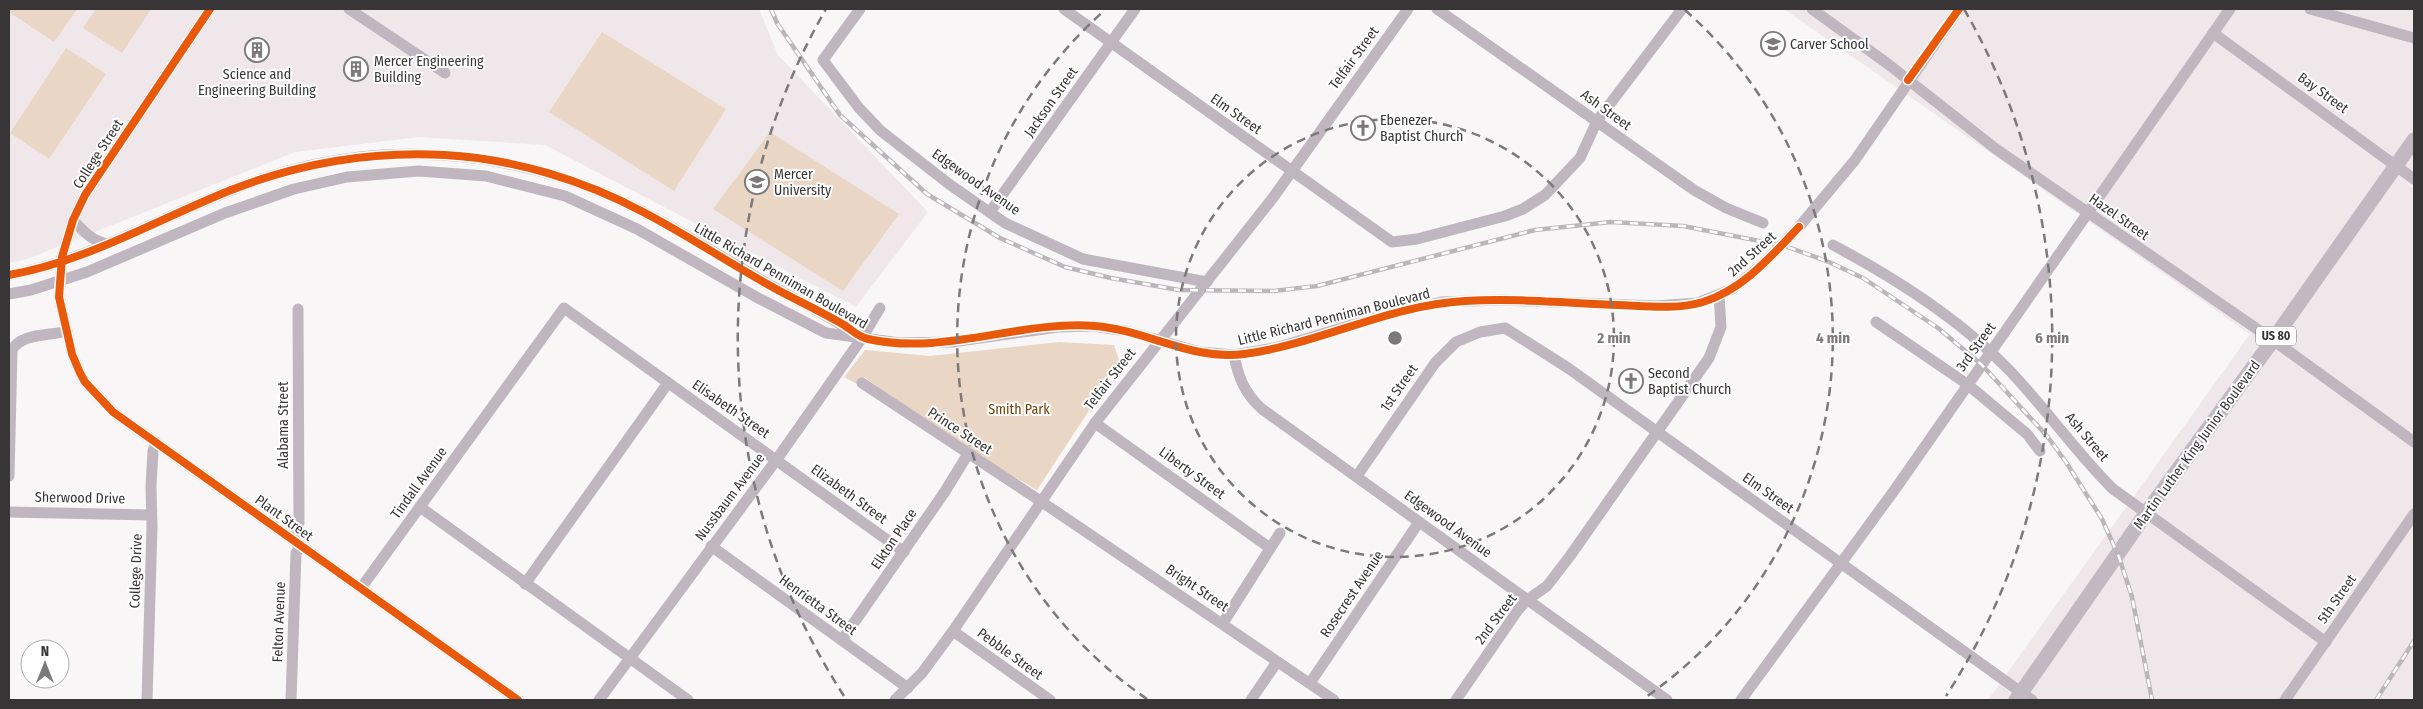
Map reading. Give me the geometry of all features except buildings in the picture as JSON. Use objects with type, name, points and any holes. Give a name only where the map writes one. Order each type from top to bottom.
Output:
[{"type":"main road","name":"Martin Luther King Junior Boulevard","points":[[2023,698],[2147,512],[2273,340],[2414,140]]},
{"type":"street","name":"College Street","points":[[67,331],[59,297],[59,281],[61,262],[73,220],[85,195],[210,9]]},
{"type":"street","points":[[349,9],[445,73]]},
{"type":"street","name":"Edgewood Avenue","points":[[860,9],[823,60],[859,108],[881,131],[949,184],[990,212],[1037,239],[1083,259],[1207,282]]},
{"type":"street","name":"Elm Street","points":[[1064,9],[1392,242],[1417,239],[1505,216],[1522,209],[1545,195],[1570,171],[1580,158],[1597,121]]},
{"type":"street","name":"Jackson Street","points":[[990,212],[1136,9]]},
{"type":"street","name":"Telfair Street","points":[[895,700],[922,673],[953,631],[1095,423],[1207,282],[1291,171],[1408,9]]},
{"type":"street","name":"Ash Street","points":[[1438,9],[1713,201],[1763,223]]},
{"type":"street","points":[[1597,121],[1682,9]]},
{"type":"street","name":"Hazel Street","points":[[1812,9],[1908,80],[1996,149],[2273,340],[2414,442]]},
{"type":"street","name":"2nd Street","points":[[1456,700],[1527,600],[1547,586],[1658,433],[1714,348],[1720,327],[1719,295],[1745,280],[1763,264],[1799,226],[1855,160],[1908,80],[1959,9]]},
{"type":"street","name":"3rd Street","points":[[1741,700],[1833,572],[1841,564],[1967,384],[1991,353],[2230,9]]},
{"type":"street","points":[[2310,9],[2414,38]]},
{"type":"street","name":"Bay Street","points":[[2213,33],[2414,179]]},
{"type":"street","name":"Little Richard Penniman Boulevard","points":[[9,275],[61,262],[108,244],[227,192],[270,176],[301,168],[348,158],[386,154],[474,158],[545,172],[607,195],[644,212],[776,289],[844,325],[862,338]]},
{"type":"street","name":"Little Richard Penniman Boulevard","points":[[9,294],[59,281],[114,262],[225,213],[294,189],[347,178],[391,172],[419,171],[486,176],[540,188],[593,207],[637,229],[758,298],[826,333],[900,343],[952,342],[1058,327],[1093,326],[1126,331],[1200,352],[1234,355],[1278,347],[1388,314],[1441,302],[1502,300],[1670,306],[1698,303],[1719,295]]},
{"type":"street","points":[[73,220],[96,242],[108,244]]},
{"type":"street","name":"Ash Street","points":[[1833,245],[1861,260],[1931,304],[1991,353],[2037,400],[2097,473],[2113,489],[2326,642]]},
{"type":"street","name":"Elisabeth Street","points":[[502,396],[564,308],[776,459]]},
{"type":"street","name":"Nussbaum Avenue","points":[[599,700],[776,459],[862,338],[880,308]]},
{"type":"street","name":"Alabama Street","points":[[298,309],[298,543]]},
{"type":"street","points":[[1876,322],[1967,384],[2026,434],[2040,451]]},
{"type":"street","name":"Elm Street","points":[[1480,332],[1505,328],[1522,337],[1841,564],[2023,698]]},
{"type":"street","points":[[9,476],[12,350],[16,342],[24,339],[67,331]]},
{"type":"street","name":"Plant Street","points":[[67,331],[72,354],[85,382],[113,412],[518,700]]},
{"type":"street","name":"1st Street","points":[[1357,476],[1435,363],[1456,342],[1480,332]]},
{"type":"street","name":"Edgewood Avenue","points":[[1234,355],[1238,374],[1251,399],[1667,700]]},
{"type":"street","points":[[526,584],[668,383]]},
{"type":"street","name":"Prince Street","points":[[862,384],[1042,502]]},
{"type":"street","name":"Tindall Avenue","points":[[361,588],[502,396]]},
{"type":"street","name":"Liberty Street","points":[[1095,423],[1270,548]]},
{"type":"street","name":"College Drive","points":[[147,700],[152,526],[150,515],[156,442]]},
{"type":"street","name":"Elkton Place","points":[[842,640],[904,552],[968,454]]},
{"type":"street","name":"Elizabeth Street","points":[[776,459],[904,552]]},
{"type":"street","name":"Bright Street","points":[[1042,502],[1334,700]]},
{"type":"street","points":[[420,507],[688,700]]},
{"type":"street","name":"Sherwood Drive","points":[[9,512],[150,515]]},
{"type":"street","name":"5th Street","points":[[2285,700],[2414,514]]},
{"type":"street","name":"Rosecrest Avenue","points":[[1310,683],[1419,522]]},
{"type":"street","points":[[1223,623],[1280,533]]},
{"type":"street","name":"Felton Avenue","points":[[292,700],[296,553],[298,543]]},
{"type":"street","name":"Henrietta Street","points":[[711,546],[908,688]]},
{"type":"street","name":"Pebble Street","points":[[953,631],[1050,700]]},
{"type":"street","points":[[1251,700],[1277,662]]},
{"type":"street","points":[[292,700],[299,700]]},
{"type":"shaded area","name":"Mercer University","points":[[9,9],[759,9],[778,55],[928,212],[856,307],[545,145],[419,137],[295,152],[27,259],[9,263]]},
{"type":"shaded area","points":[[1784,9],[2414,9],[2414,187],[2405,182],[2414,189],[2414,700],[1988,700],[2250,334]]},
{"type":"green space","points":[[9,9],[77,9],[54,42],[9,12]]},
{"type":"green space","points":[[96,9],[151,9],[122,53],[83,28]]},
{"type":"green space","points":[[602,32],[726,109],[674,191],[549,112]]},
{"type":"green space","points":[[66,48],[106,74],[49,159],[10,133]]},
{"type":"green space","points":[[770,132],[899,214],[843,291],[713,209]]},
{"type":"green space","name":"Smith Park","points":[[1059,342],[1114,345],[1120,363],[1037,490],[960,445],[864,377],[859,385],[844,377],[865,350],[930,356]]},
{"type":"railway","points":[[771,9],[777,23],[840,115],[927,194],[1000,238],[1065,267],[1111,278],[1179,290],[1274,291],[1317,286],[1535,230],[1611,222],[1683,226],[1785,246],[1829,262],[1863,278],[1938,328],[1982,365],[2047,436],[2066,462],[2102,519],[2119,557],[2132,597],[2152,700]]},
{"type":"railway","points":[[2376,700],[2414,641]]},
{"type":"cycle path","points":[[210,9],[85,195],[73,220],[62,257],[59,297],[72,354],[80,373],[85,382],[113,412],[518,700]]},
{"type":"cycle path","points":[[1908,80],[1959,9]]},
{"type":"cycle path","points":[[9,275],[38,269],[94,250],[231,190],[283,173],[310,166],[363,157],[417,154],[445,155],[471,157],[523,166],[573,181],[622,201],[760,280],[836,320],[861,337],[868,339],[896,343],[925,343],[953,341],[1039,328],[1095,326],[1132,333],[1187,349],[1225,355],[1272,349],[1381,317],[1437,304],[1503,300],[1660,307],[1682,306],[1703,302],[1718,296],[1744,280],[1767,260],[1799,227]]},
{"type":"place","name":"Carver School","points":[[1773,44]]},
{"type":"place","name":"Science and Engineering Building","points":[[257,50]]},
{"type":"place","name":"Mercer Engineering Building","points":[[356,69]]},
{"type":"place","name":"Ebenezer Baptist Church","points":[[1363,128]]},
{"type":"place","name":"Mercer University","points":[[757,182]]},
{"type":"place","name":"Second Baptist Church","points":[[1631,381]]}]
